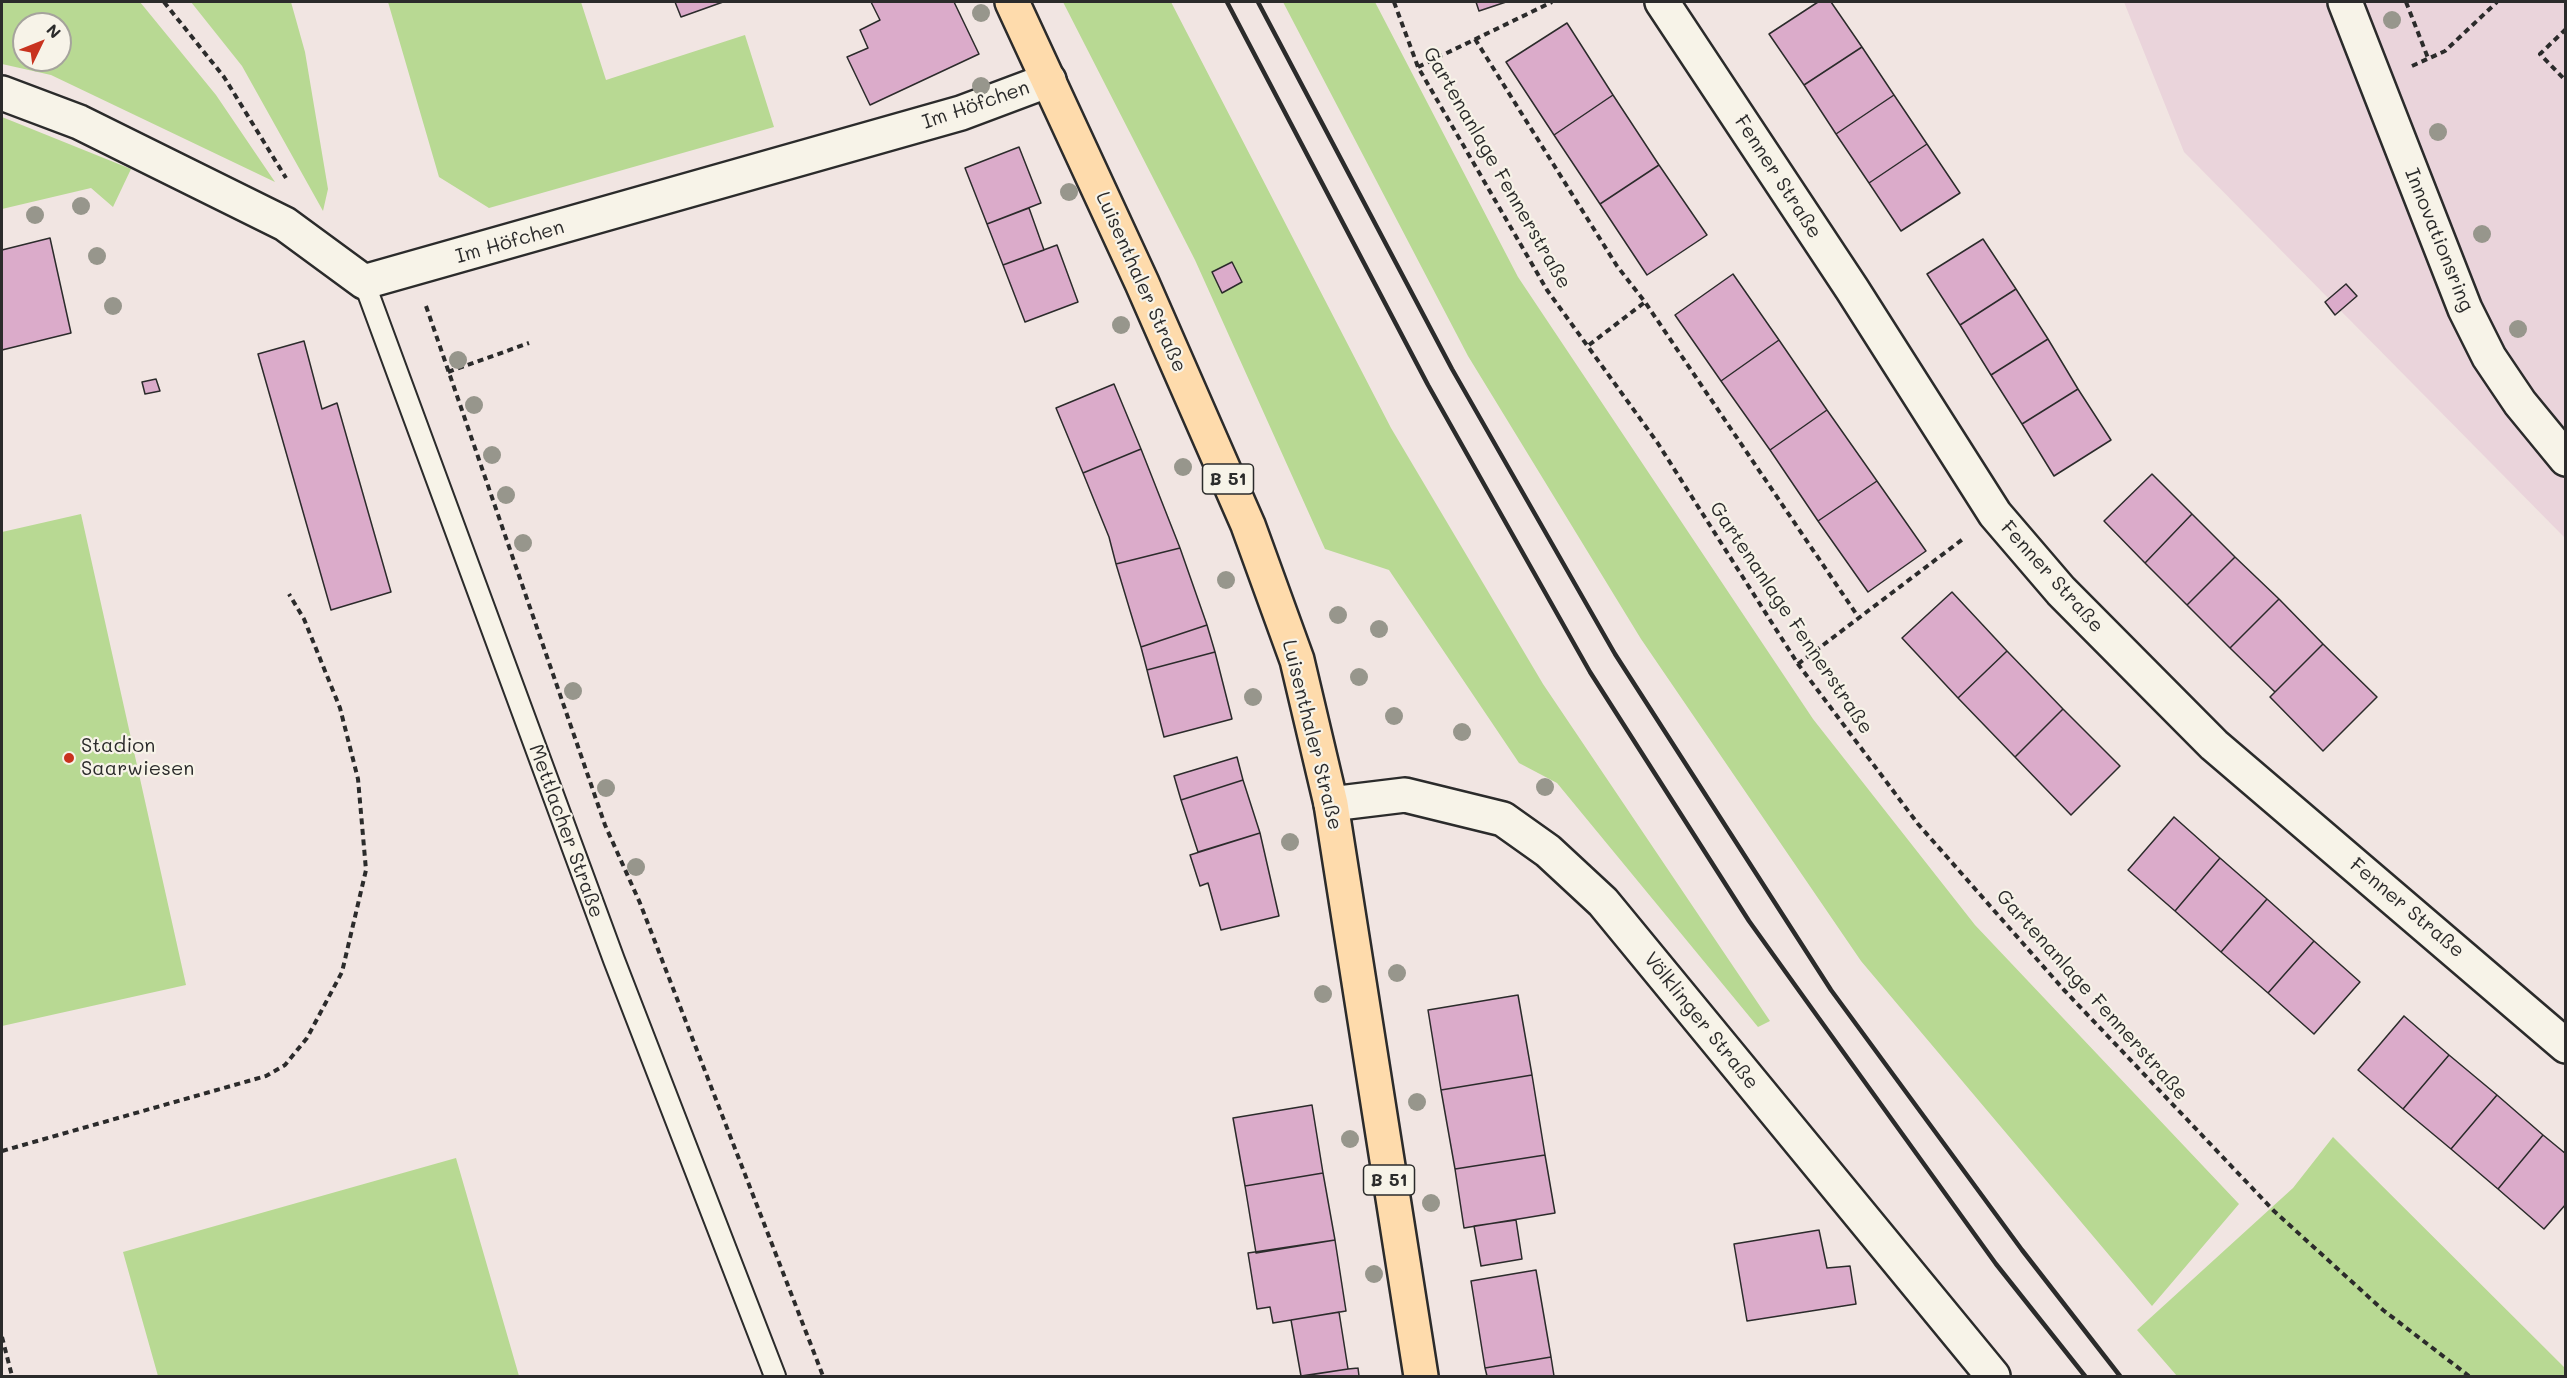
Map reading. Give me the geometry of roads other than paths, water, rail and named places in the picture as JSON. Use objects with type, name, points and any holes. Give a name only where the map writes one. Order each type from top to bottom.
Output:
[{"type":"main road","name":"Luisenthaler Straße","points":[[1012,2],[1142,283],[1248,525],[1297,660],[1331,804],[1421,1377]]},
{"type":"street","name":"Fenner Straße","points":[[1662,2],[1852,289],[1995,514],[2061,591],[2214,745],[2565,1046]]},
{"type":"street","name":"Innovationsring","points":[[2345,2],[2465,309],[2489,357],[2520,403],[2565,459]]},
{"type":"street","name":"Im Höfchen","points":[[364,282],[961,113],[1049,80]]},
{"type":"street","points":[[2,93],[79,122],[285,224],[364,282]]},
{"type":"street","name":"Völklinger Straße","points":[[1331,804],[1406,795],[1503,819],[1548,851],[1603,902],[1993,1377]]},
{"type":"lane","name":"Mettlacher Straße","points":[[364,282],[614,960],[775,1377]]},
{"type":"railway","points":[[1227,2],[1428,385],[1590,672],[1749,921],[1996,1264],[2085,1376]]},
{"type":"railway","points":[[1258,2],[1452,369],[1615,654],[1831,990],[2022,1250],[2120,1376]]},
{"type":"place","name":"Stadion Saarwiesen","points":[[69,758]]}]
